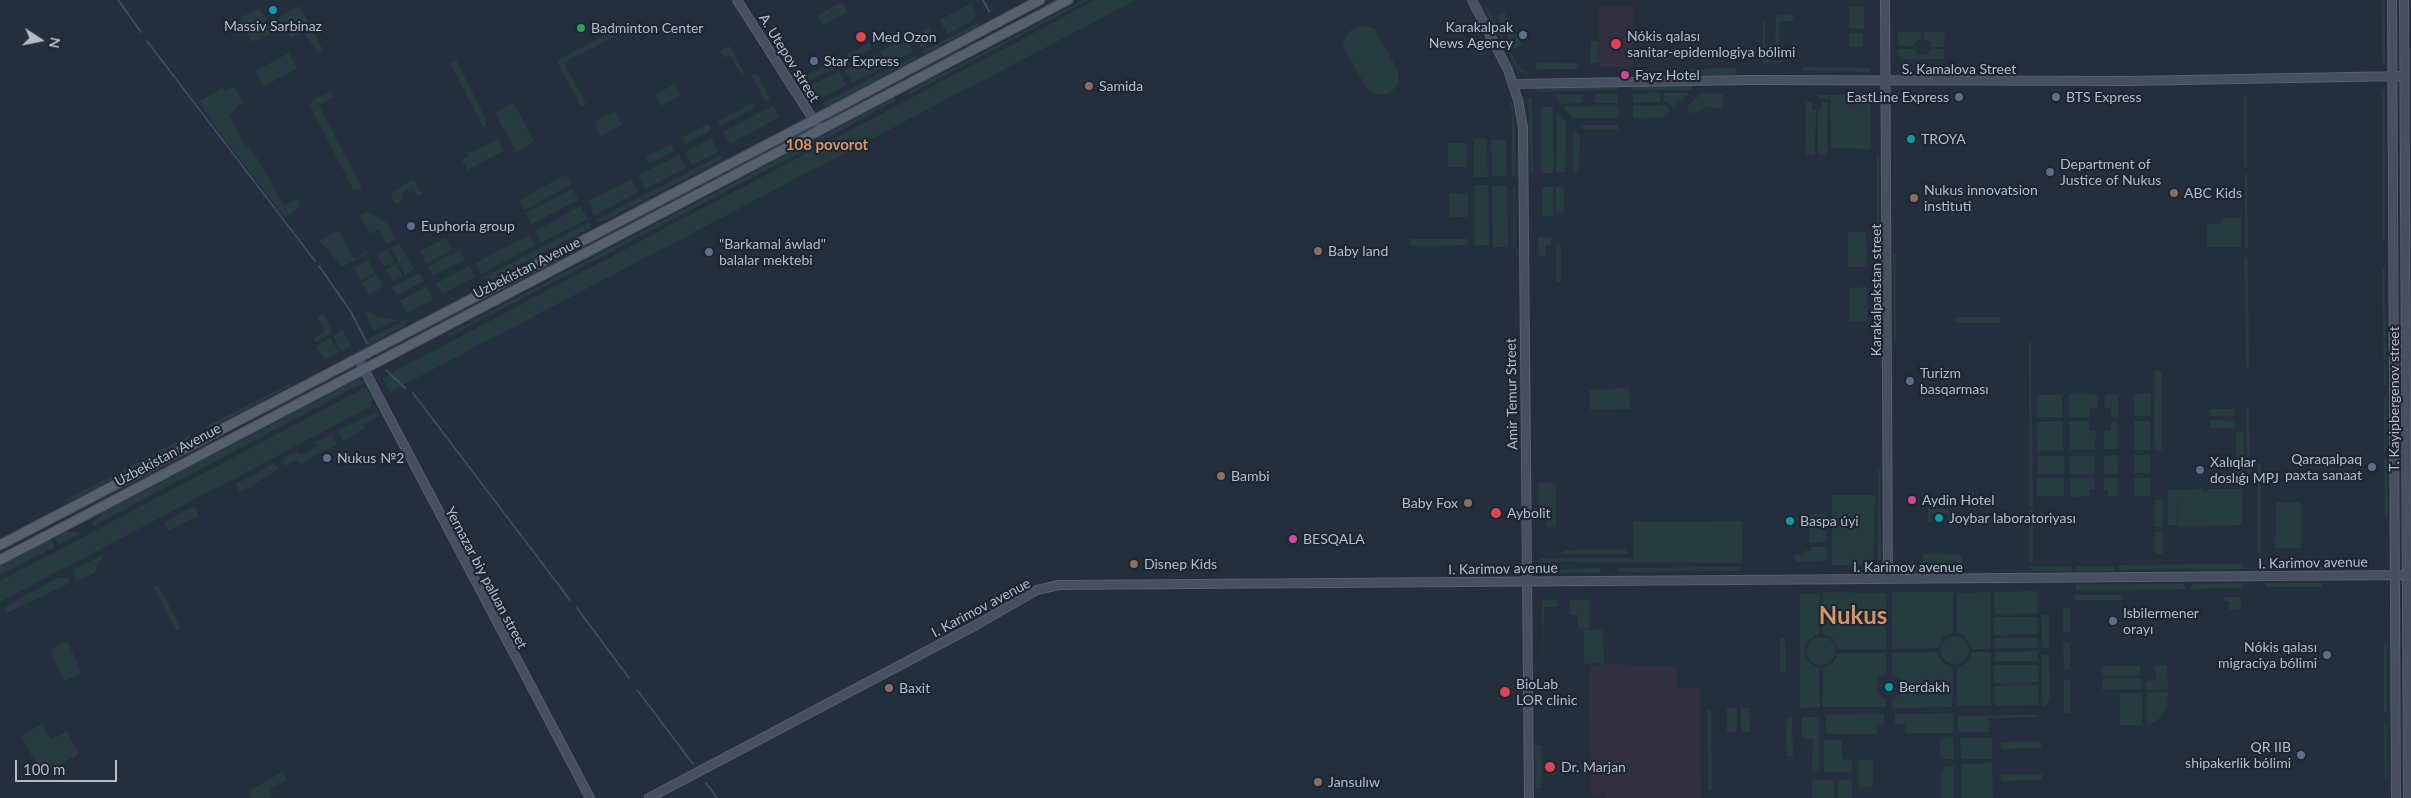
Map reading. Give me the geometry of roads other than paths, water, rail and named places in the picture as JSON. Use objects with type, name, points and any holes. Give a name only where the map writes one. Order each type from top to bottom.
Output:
[{"type":"main road","name":"A. Utepov street","points":[[737,0],[820,130]]},
{"type":"main road","name":"Uzbekistan Avenue","points":[[0,545],[1040,0]]},
{"type":"main road","name":"Uzbekistan Avenue","points":[[0,560],[1068,0]]},
{"type":"main road","name":"Amir Temur Street","points":[[1472,0],[1514,84],[1522,119],[1524,155],[1528,798]]},
{"type":"main road","name":"Karakalpakstan street","points":[[1885,0],[1888,245],[1888,579]]},
{"type":"main road","name":"T. Kayipbergenov street","points":[[2392,0],[2396,798]]},
{"type":"main road","name":"T. Kayipbergenov street","points":[[2404,0],[2409,575],[2408,798]]},
{"type":"main road","name":"S. Kamalova Street","points":[[1514,84],[1749,80],[2138,81],[2404,76]]},
{"type":"main road","name":"Yernazar biy paluan street","points":[[358,358],[590,798]]},
{"type":"main road","name":"I. Karimov avenue","points":[[649,798],[978,624],[1037,590],[1059,585],[2409,575]]},
{"type":"waterway","points":[[118,0],[141,32]]},
{"type":"waterway","points":[[983,0],[989,11]]},
{"type":"waterway","points":[[147,41],[315,261]]},
{"type":"waterway","points":[[319,266],[351,312],[367,343]]},
{"type":"waterway","points":[[386,370],[405,388]]},
{"type":"waterway","points":[[413,393],[570,600]]},
{"type":"waterway","points":[[577,608],[629,678]]},
{"type":"waterway","points":[[638,691],[693,764]]},
{"type":"waterway","points":[[706,783],[717,798]]},
{"type":"place","name":"Massiv Sarbinaz","points":[[273,10]]},
{"type":"place","name":"Badminton Center","points":[[581,28]]},
{"type":"place","name":"Karakalpak News Agency","points":[[1523,35]]},
{"type":"place","name":"Med Ozon","points":[[861,37]]},
{"type":"place","name":"Nókis qalası sanitar-epidemlogiya bólimi","points":[[1616,44]]},
{"type":"place","name":"Star Express","points":[[814,61]]},
{"type":"place","name":"Fayz Hotel","points":[[1625,75]]},
{"type":"place","name":"Samida","points":[[1089,86]]},
{"type":"place","name":"EastLine Express","points":[[1959,97]]},
{"type":"place","name":"BTS Express","points":[[2056,97]]},
{"type":"place","name":"TROYA","points":[[1911,139]]},
{"type":"place","name":"Department of Justice of Nukus","points":[[2050,172]]},
{"type":"place","name":"ABC Kids","points":[[2174,193]]},
{"type":"place","name":"Nukus innovatsion instituti","points":[[1914,198]]},
{"type":"place","name":"Euphoria group","points":[[411,226]]},
{"type":"place","name":"Baby land","points":[[1318,251]]},
{"type":"place","name":"\"Barkamal áwlad\" balalar mektebi","points":[[709,252]]},
{"type":"place","name":"Turizm basqarması","points":[[1910,381]]},
{"type":"place","name":"Nukus №2","points":[[327,458]]},
{"type":"place","name":"Qaraqalpaq paxta sanaat","points":[[2372,467]]},
{"type":"place","name":"Xalıqlar doslıǵı MPJ","points":[[2200,470]]},
{"type":"place","name":"Bambi","points":[[1221,476]]},
{"type":"place","name":"Aydin Hotel","points":[[1912,500]]},
{"type":"place","name":"Baby Fox","points":[[1468,503]]},
{"type":"place","name":"Aybolit","points":[[1496,513]]},
{"type":"place","name":"Joybar laboratoriyası","points":[[1939,518]]},
{"type":"place","name":"Baspa úyi","points":[[1790,521]]},
{"type":"place","name":"BESQALA","points":[[1293,539]]},
{"type":"place","name":"Disnep Kids","points":[[1134,564]]},
{"type":"place","name":"Isbilermener orayı","points":[[2113,621]]},
{"type":"place","name":"Nókis qalası migraciya bólimi","points":[[2327,655]]},
{"type":"place","name":"Berdakh","points":[[1889,687]]},
{"type":"place","name":"Baxit","points":[[889,688]]},
{"type":"place","name":"BioLab LOR clinic","points":[[1505,692]]},
{"type":"place","name":"QR IIB shipakerlik bólimi","points":[[2301,755]]},
{"type":"place","name":"Dr. Marjan","points":[[1550,767]]},
{"type":"place","name":"Jansulıw","points":[[1318,782]]},
{"type":"district","name":"108 povorot","points":[[827,145]]},
{"type":"district","name":"Nukus","points":[[1853,616]]}]
